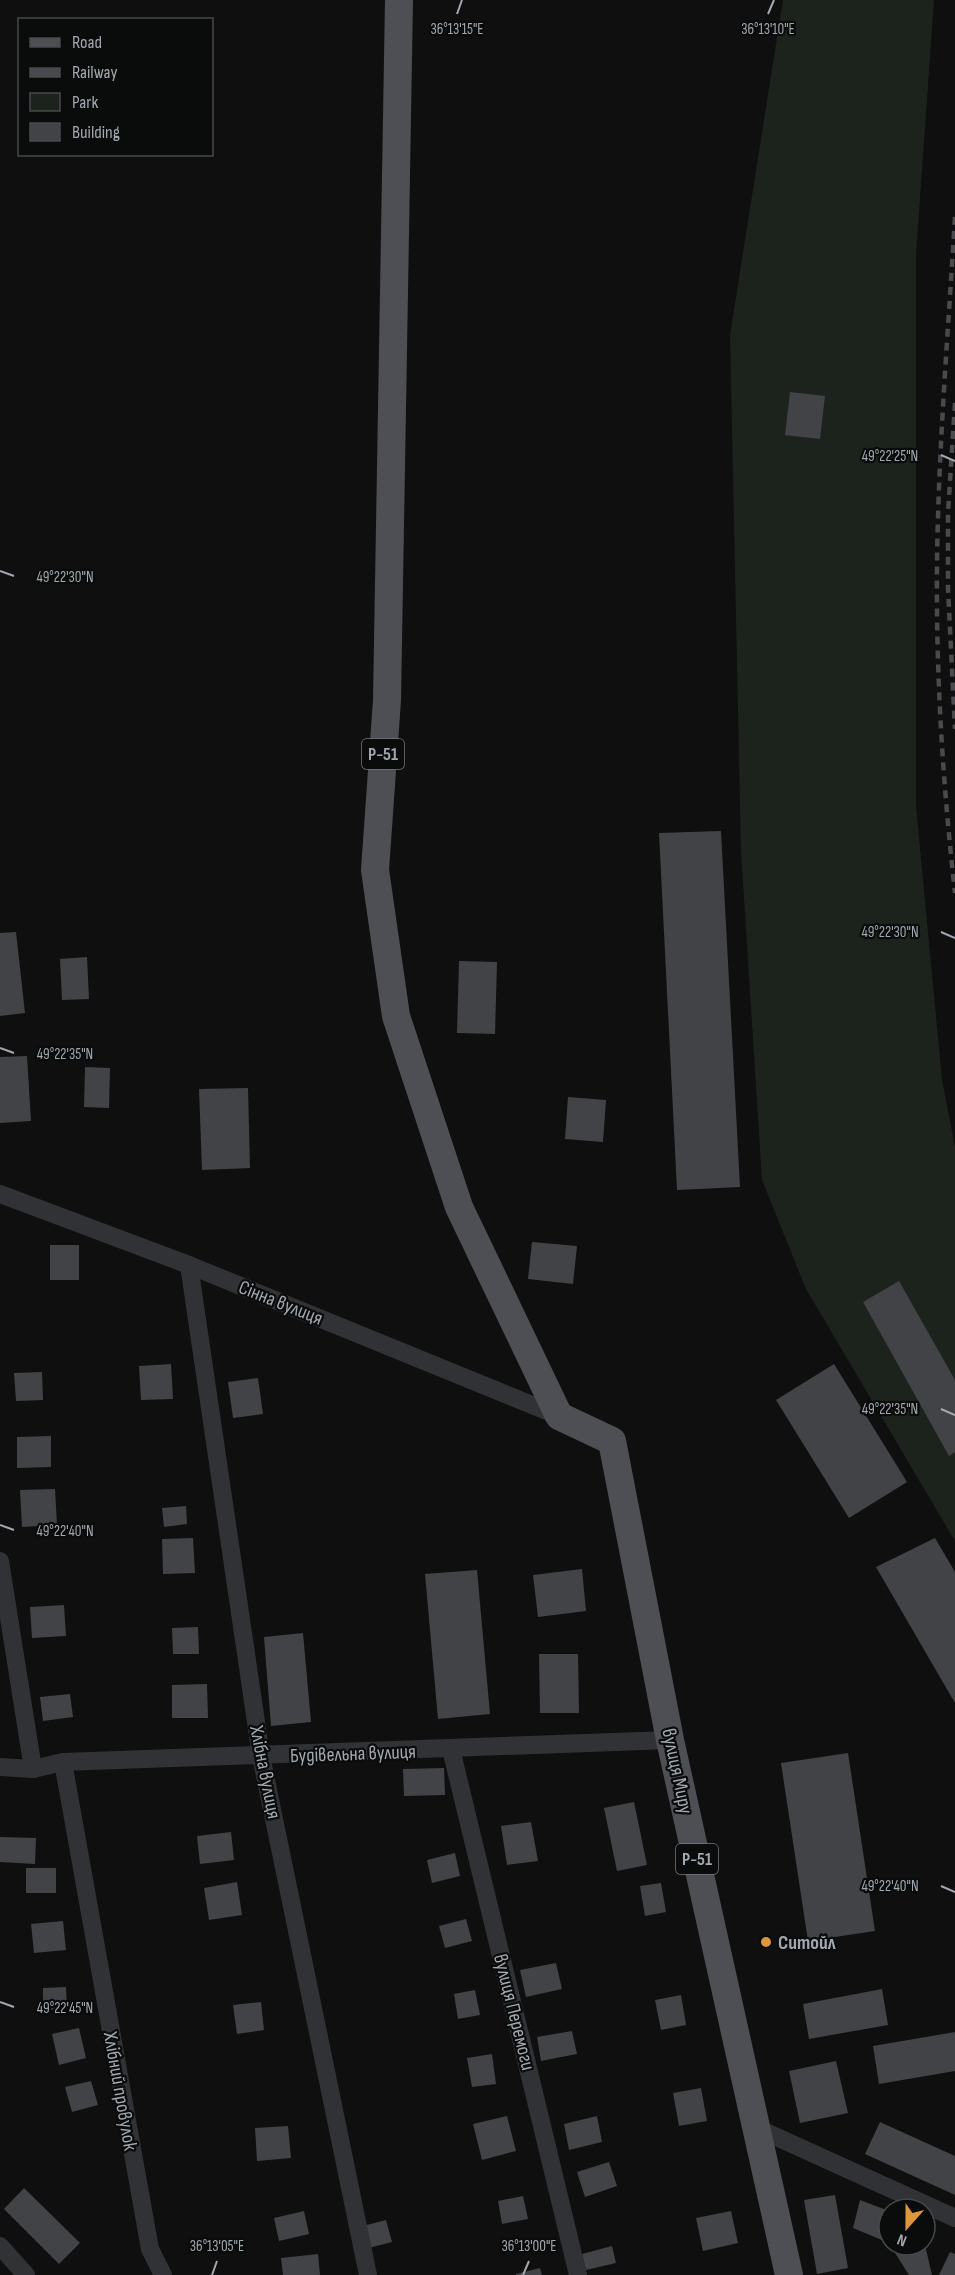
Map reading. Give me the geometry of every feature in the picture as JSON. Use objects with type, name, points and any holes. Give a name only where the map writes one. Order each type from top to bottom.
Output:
[{"type":"main road","name":"Р-51","points":[[399,0],[387,700],[375,870],[396,1016],[459,1208],[560,1416]]},
{"type":"main road","name":"вулиця Миру","points":[[560,1416],[612,1441],[670,1740],[759,2129],[789,2275]]},
{"type":"street","name":"Сінна вулиця","points":[[0,1194],[189,1265],[560,1416]]},
{"type":"street","name":"Хлібна вулиця","points":[[189,1265],[261,1756],[368,2275]]},
{"type":"street","points":[[0,1561],[33,1769]]},
{"type":"street","name":"Будівельна вулиця","points":[[0,1767],[33,1769],[63,1762],[670,1740]]},
{"type":"street","name":"вулиця Перемоги","points":[[451,1749],[578,2275]]},
{"type":"street","name":"Хлібний провулок","points":[[63,1762],[150,2249],[163,2275]]},
{"type":"street","points":[[759,2129],[955,2218]]},
{"type":"street","points":[[0,2246],[26,2275]]},
{"type":"green space","points":[[783,0],[934,0],[916,254],[916,806],[942,1080],[955,1147],[955,1541],[806,1289],[762,1180],[741,851],[730,335]]},
{"type":"building","points":[[790,392],[825,396],[820,439],[785,435]]},
{"type":"building","points":[[721,831],[740,1187],[677,1190],[659,833]]},
{"type":"building","points":[[16,932],[25,1013],[0,1016],[0,933]]},
{"type":"building","points":[[87,957],[89,999],[62,1000],[60,959]]},
{"type":"building","points":[[459,961],[497,962],[495,1034],[457,1033]]},
{"type":"building","points":[[27,1056],[31,1121],[0,1123],[0,1057]]},
{"type":"building","points":[[85,1067],[110,1068],[109,1108],[84,1107]]},
{"type":"building","points":[[248,1088],[250,1168],[202,1170],[199,1089]]},
{"type":"building","points":[[568,1097],[606,1100],[603,1142],[565,1139]]},
{"type":"building","points":[[532,1242],[577,1246],[573,1284],[528,1279]]},
{"type":"building","points":[[50,1245],[79,1245],[79,1280],[50,1280]]},
{"type":"building","points":[[899,1281],[955,1380],[955,1452],[949,1456],[863,1302]]},
{"type":"building","points":[[171,1364],[173,1399],[141,1400],[139,1366]]},
{"type":"building","points":[[834,1364],[907,1482],[849,1518],[776,1400]]},
{"type":"building","points":[[42,1372],[43,1400],[16,1401],[14,1373]]},
{"type":"building","points":[[258,1378],[263,1414],[233,1418],[228,1382]]},
{"type":"building","points":[[51,1436],[51,1467],[17,1468],[17,1437]]},
{"type":"building","points":[[55,1489],[57,1525],[22,1527],[20,1490]]},
{"type":"building","points":[[186,1506],[187,1524],[164,1527],[162,1508]]},
{"type":"building","points":[[193,1538],[195,1573],[163,1574],[162,1539]]},
{"type":"building","points":[[935,1538],[955,1572],[955,1703],[876,1567]]},
{"type":"building","points":[[582,1569],[586,1611],[538,1617],[533,1575]]},
{"type":"building","points":[[477,1570],[490,1714],[438,1719],[425,1574]]},
{"type":"building","points":[[64,1605],[66,1636],[32,1638],[30,1607]]},
{"type":"building","points":[[198,1627],[199,1654],[173,1654],[172,1628]]},
{"type":"building","points":[[303,1633],[311,1722],[271,1726],[264,1637]]},
{"type":"building","points":[[539,1654],[578,1654],[579,1713],[540,1713]]},
{"type":"building","points":[[207,1684],[208,1718],[172,1718],[172,1685]]},
{"type":"building","points":[[70,1694],[73,1717],[43,1721],[40,1697]]},
{"type":"building","points":[[848,1753],[875,1931],[808,1941],[781,1763]]},
{"type":"building","points":[[444,1768],[445,1795],[404,1796],[403,1769]]},
{"type":"building","points":[[634,1802],[647,1865],[617,1871],[604,1808]]},
{"type":"building","points":[[531,1822],[538,1861],[507,1865],[501,1826]]},
{"type":"building","points":[[231,1832],[234,1860],[200,1864],[197,1836]]},
{"type":"building","points":[[0,1837],[36,1838],[35,1864],[0,1862]]},
{"type":"building","points":[[455,1853],[460,1876],[432,1883],[427,1860]]},
{"type":"building","points":[[26,1868],[56,1868],[56,1893],[26,1893]]},
{"type":"building","points":[[237,1882],[242,1915],[209,1920],[204,1888]]},
{"type":"building","points":[[661,1883],[666,1912],[645,1916],[640,1886]]},
{"type":"building","points":[[466,1919],[472,1941],[445,1948],[439,1926]]},
{"type":"building","points":[[63,1921],[66,1950],[34,1953],[31,1924]]},
{"type":"building","points":[[556,1963],[562,1989],[526,1997],[520,1970]]},
{"type":"building","points":[[66,1987],[67,2009],[43,2010],[43,1988]]},
{"type":"building","points":[[882,1989],[888,2025],[809,2039],[803,2004]]},
{"type":"building","points":[[475,1990],[480,2015],[458,2019],[454,1994]]},
{"type":"building","points":[[681,1995],[686,2025],[661,2030],[655,2000]]},
{"type":"building","points":[[261,2002],[264,2030],[237,2034],[233,2005]]},
{"type":"building","points":[[79,2028],[86,2058],[59,2065],[52,2034]]},
{"type":"building","points":[[572,2031],[577,2054],[541,2061],[537,2037]]},
{"type":"building","points":[[955,2032],[955,2071],[879,2084],[873,2046]]},
{"type":"building","points":[[492,2054],[496,2084],[472,2087],[467,2058]]},
{"type":"building","points":[[836,2061],[848,2113],[800,2123],[789,2071]]},
{"type":"building","points":[[91,2081],[98,2105],[72,2112],[65,2087]]},
{"type":"building","points":[[701,2088],[707,2121],[679,2126],[673,2093]]},
{"type":"building","points":[[507,2116],[516,2151],[482,2160],[473,2124]]},
{"type":"building","points":[[597,2116],[602,2142],[569,2150],[564,2124]]},
{"type":"building","points":[[880,2122],[955,2156],[955,2195],[865,2154]]},
{"type":"building","points":[[288,2126],[291,2158],[257,2161],[255,2128]]},
{"type":"building","points":[[609,2162],[617,2186],[585,2197],[577,2172]]},
{"type":"building","points":[[24,2188],[80,2243],[59,2264],[4,2209]]},
{"type":"building","points":[[835,2195],[848,2268],[817,2274],[804,2200]]},
{"type":"building","points":[[523,2196],[528,2219],[502,2224],[498,2201]]},
{"type":"building","points":[[860,2200],[877,2206],[877,2238],[853,2228]]},
{"type":"building","points":[[304,2211],[309,2234],[279,2241],[274,2218]]},
{"type":"building","points":[[731,2211],[738,2243],[703,2251],[696,2218]]},
{"type":"building","points":[[386,2220],[392,2242],[369,2248],[363,2226]]},
{"type":"building","points":[[612,2246],[616,2263],[586,2270],[582,2254]]},
{"type":"building","points":[[950,2252],[955,2254],[955,2275],[939,2275]]},
{"type":"building","points":[[318,2254],[320,2275],[283,2275],[281,2258]]},
{"type":"building","points":[[898,2257],[928,2257],[932,2275],[909,2275]]},
{"type":"building","points":[[540,2268],[542,2275],[516,2275],[516,2274]]},
{"type":"railway","points":[[955,217],[939,480],[937,564],[942,752],[955,893]]},
{"type":"railway","points":[[955,403],[948,512],[948,589],[955,729]]},
{"type":"place","name":"Ситойл","points":[[766,1942]]}]
